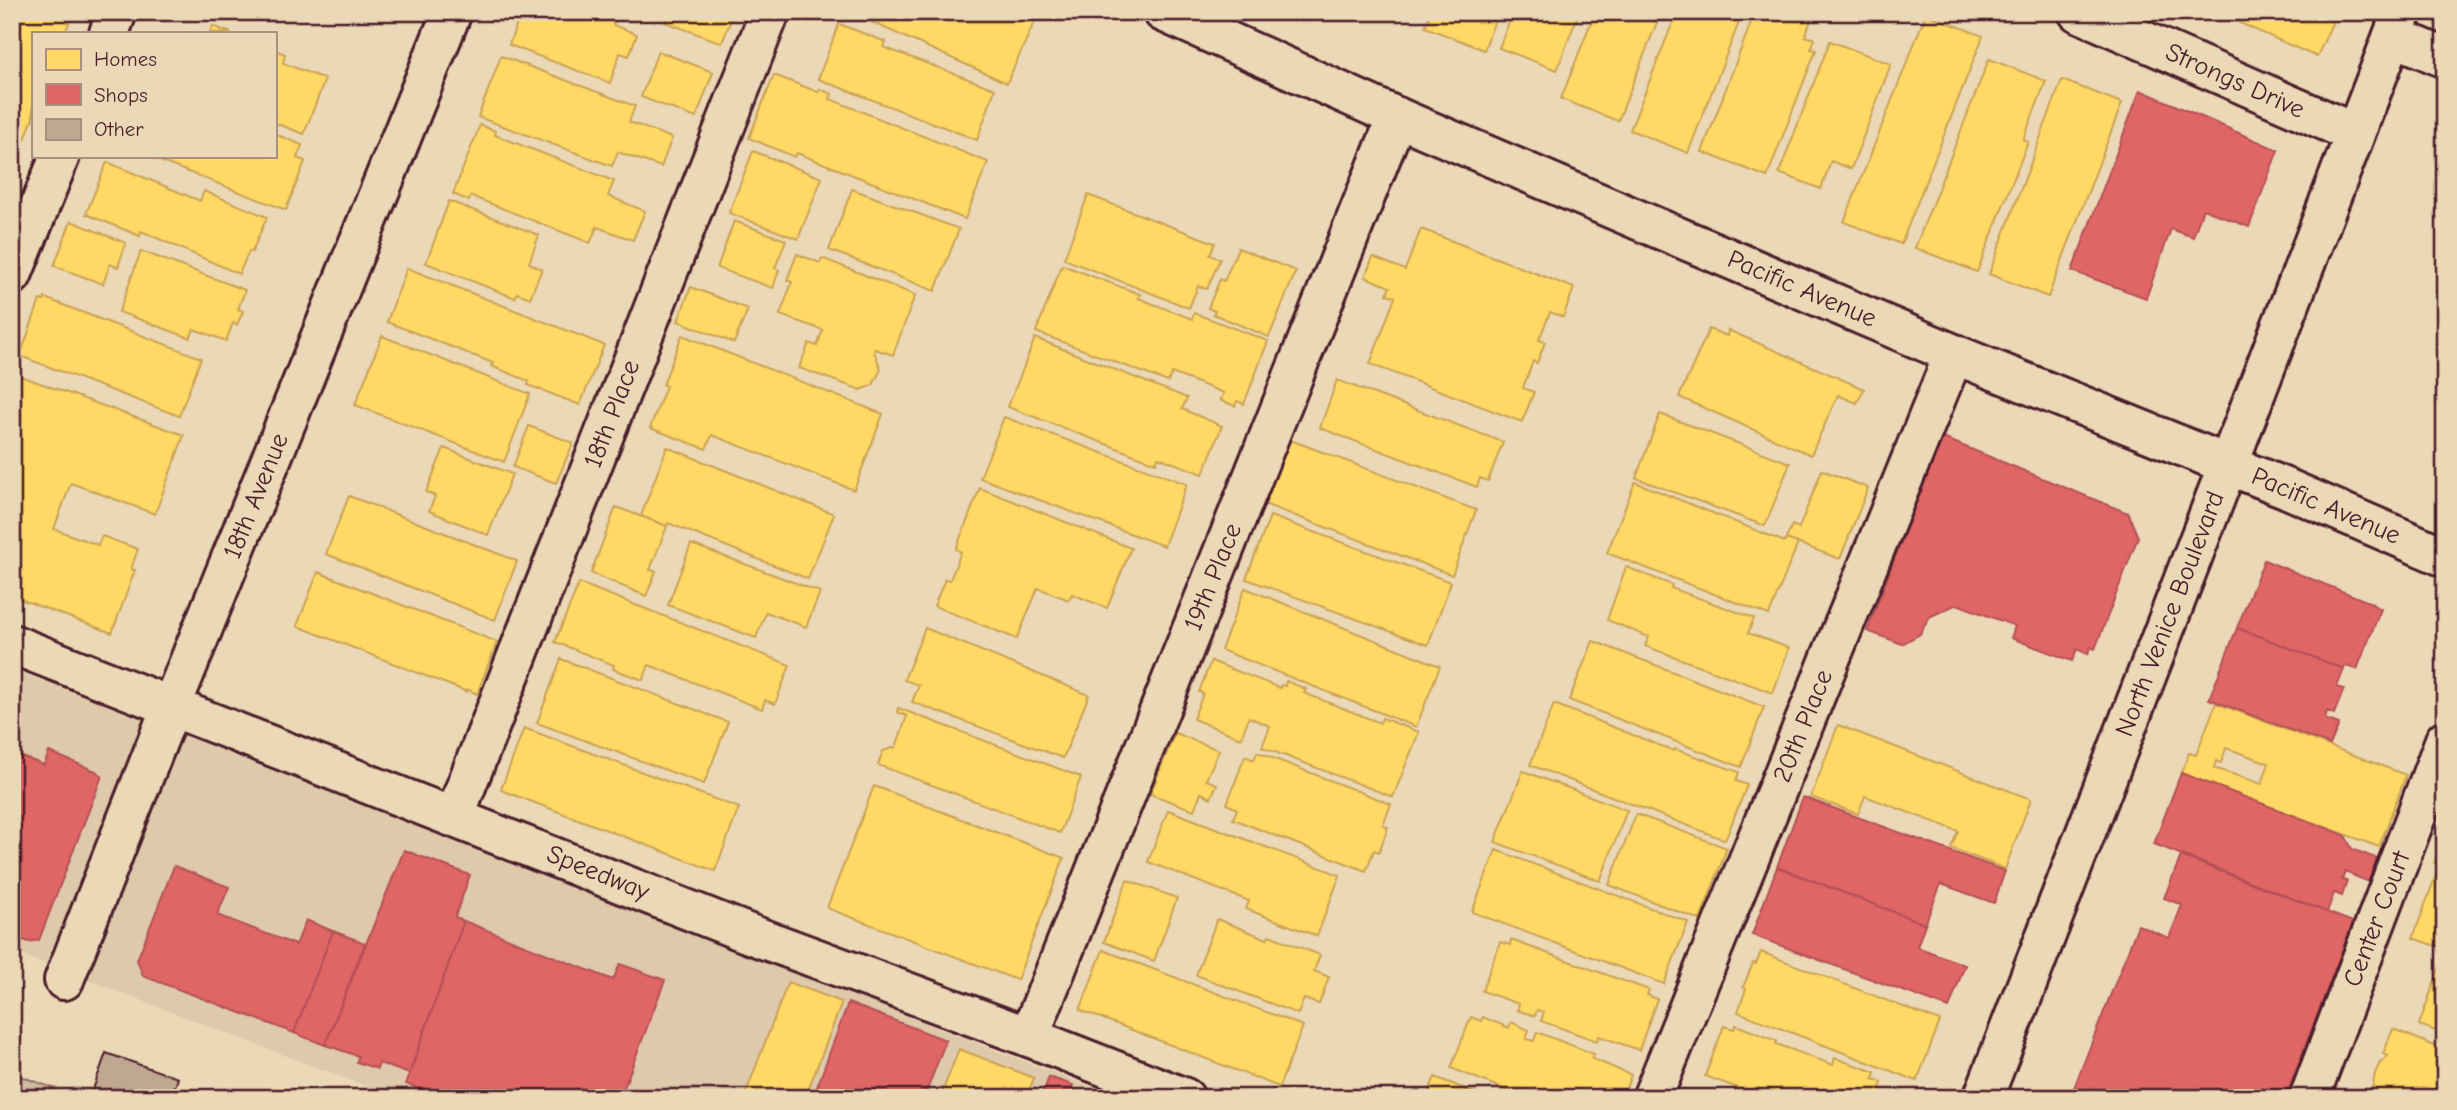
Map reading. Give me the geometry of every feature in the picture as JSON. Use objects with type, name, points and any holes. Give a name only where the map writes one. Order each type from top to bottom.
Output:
[{"type":"street","points":[[109,32],[117,12]]},
{"type":"street","name":"18th Avenue","points":[[64,980],[171,707],[452,12]]},
{"type":"street","name":"18th Place","points":[[454,817],[770,12]]},
{"type":"street","name":"Pacific Avenue","points":[[1163,12],[1397,117],[1954,354],[2228,465],[2445,557]]},
{"type":"street","name":"Strongs Drive","points":[[2078,12],[2354,132]]},
{"type":"street","points":[[2398,24],[2445,58]]},
{"type":"street","name":"North Venice Boulevard","points":[[1983,1098],[2354,132],[2398,24]]},
{"type":"street","name":"19th Place","points":[[1029,1037],[1397,117]]},
{"type":"street","points":[[12,275],[59,158]]},
{"type":"street","name":"20th Place","points":[[1652,1098],[1954,354]]},
{"type":"street","name":"Speedway","points":[[12,644],[747,933],[1185,1098]]},
{"type":"street","name":"Center Court","points":[[2309,1098],[2445,740]]},
{"type":"shaded area","points":[[12,669],[1119,1098],[397,1098],[12,951]]},
{"type":"shaded area","points":[[12,1073],[53,1088],[49,1098],[12,1098]]},
{"type":"building: Homes","points":[[12,12],[73,12],[65,32],[32,32],[32,121],[12,173]]},
{"type":"building: Homes","points":[[521,12],[605,12],[616,16],[613,25],[637,34],[629,56],[620,53],[610,83],[509,45]]},
{"type":"building: Homes","points":[[669,12],[734,12],[722,43],[665,22]]},
{"type":"building: Homes","points":[[849,12],[1029,12],[1037,16],[1007,83]]},
{"type":"building: Homes","points":[[1431,12],[1498,12],[1484,50],[1425,27]]},
{"type":"building: Homes","points":[[1513,12],[1579,12],[1557,70],[1499,48]]},
{"type":"building: Homes","points":[[1595,12],[1661,12],[1618,121],[1561,99]]},
{"type":"building: Homes","points":[[1677,12],[1743,12],[1688,153],[1630,130]]},
{"type":"building: Homes","points":[[1755,12],[1814,12],[1805,36],[1815,39],[1811,49],[1816,50],[1767,177],[1702,152]]},
{"type":"building: Homes","points":[[2215,12],[2337,12],[2317,57]]},
{"type":"building: Homes","points":[[1926,14],[1983,36],[1901,244],[1844,222]]},
{"type":"building: Homes","points":[[839,24],[886,42],[883,47],[995,89],[977,140],[818,79]]},
{"type":"building: Homes","points":[[213,26],[228,32],[210,32]]},
{"type":"building: Homes","points":[[1830,41],[1891,64],[1851,169],[1831,161],[1821,189],[1779,173]]},
{"type":"building: Homes","points":[[276,50],[285,54],[283,63],[325,79],[304,134],[276,123]]},
{"type":"building: Homes","points":[[658,51],[713,72],[696,118],[641,97]]},
{"type":"building: Homes","points":[[501,56],[635,106],[629,122],[672,138],[661,167],[618,152],[612,166],[478,117]]},
{"type":"building: Homes","points":[[1989,59],[2046,81],[2023,140],[2028,142],[1977,272],[1915,248]]},
{"type":"building: Homes","points":[[774,75],[818,92],[820,89],[832,94],[830,99],[988,162],[965,219],[797,153],[795,157],[749,138]]},
{"type":"building: Homes","points":[[2062,80],[2122,103],[2048,297],[1989,274]]},
{"type":"building: Homes","points":[[480,125],[495,131],[495,135],[614,181],[608,196],[645,211],[633,240],[597,227],[590,243],[471,196],[469,201],[453,194]]},
{"type":"building: Homes","points":[[276,134],[302,145],[297,158],[305,161],[286,210],[152,158],[276,158]]},
{"type":"building: Homes","points":[[753,151],[822,178],[798,239],[729,213]]},
{"type":"building: Homes","points":[[107,162],[200,201],[204,191],[267,217],[239,274],[141,231],[140,236],[86,214]]},
{"type":"building: Homes","points":[[852,189],[959,229],[935,291],[829,250]]},
{"type":"building: Homes","points":[[1088,195],[1215,243],[1210,255],[1220,259],[1207,289],[1198,286],[1189,308],[1064,259]]},
{"type":"building: Homes","points":[[449,201],[539,235],[529,263],[542,269],[530,298],[517,293],[515,298],[426,263]]},
{"type":"building: Homes","points":[[71,221],[126,243],[118,267],[110,264],[103,284],[54,266]]},
{"type":"building: Homes","points":[[734,221],[786,240],[775,268],[779,270],[773,288],[717,268]]},
{"type":"building: Homes","points":[[1421,229],[1574,288],[1563,317],[1550,312],[1539,340],[1545,342],[1537,363],[1533,361],[1523,388],[1534,392],[1522,422],[1370,364],[1395,297],[1387,294],[1390,287],[1365,277],[1373,257],[1405,270]]},
{"type":"building: Homes","points":[[1238,248],[1296,271],[1269,337],[1213,314],[1215,311],[1208,308],[1220,279],[1224,281]]},
{"type":"building: Homes","points":[[141,251],[245,290],[238,309],[243,311],[237,325],[233,323],[226,341],[194,329],[190,338],[119,312]]},
{"type":"building: Homes","points":[[797,254],[820,263],[822,258],[915,295],[893,355],[875,349],[874,351],[881,369],[873,385],[861,390],[799,368],[809,343],[817,346],[823,330],[780,315],[792,282],[787,280]]},
{"type":"building: Homes","points":[[1062,265],[1140,294],[1138,298],[1192,319],[1194,313],[1268,341],[1244,404],[1237,401],[1235,406],[1220,400],[1224,393],[1172,373],[1168,382],[1036,332]]},
{"type":"building: Homes","points":[[407,268],[604,345],[580,405],[528,385],[529,381],[491,366],[493,363],[387,322]]},
{"type":"building: Homes","points":[[691,287],[748,309],[734,343],[678,321]]},
{"type":"building: Homes","points":[[45,298],[201,358],[179,416],[20,356],[40,300],[44,301]]},
{"type":"building: Homes","points":[[1709,329],[1727,336],[1728,330],[1864,389],[1857,403],[1838,395],[1811,455],[1679,397]]},
{"type":"building: Homes","points":[[682,335],[883,414],[854,490],[712,435],[706,449],[650,428]]},
{"type":"building: Homes","points":[[382,336],[530,394],[504,462],[355,405]]},
{"type":"building: Homes","points":[[1035,338],[1187,398],[1182,409],[1222,426],[1203,474],[1158,457],[1156,463],[1008,407]]},
{"type":"building: Homes","points":[[15,374],[184,435],[155,514],[71,483],[54,529],[98,545],[102,536],[138,549],[131,569],[135,570],[112,633],[12,596],[12,381]]},
{"type":"building: Homes","points":[[1337,380],[1503,442],[1488,481],[1480,478],[1477,487],[1320,428]]},
{"type":"building: Homes","points":[[1660,414],[1790,463],[1765,526],[1636,478]]},
{"type":"building: Homes","points":[[1004,417],[1187,484],[1164,546],[980,478]]},
{"type":"building: Homes","points":[[529,426],[573,443],[556,483],[513,467]]},
{"type":"building: Homes","points":[[1288,439],[1476,510],[1452,575],[1264,504]]},
{"type":"building: Homes","points":[[667,447],[834,514],[808,579],[668,523],[667,526],[641,516]]},
{"type":"building: Homes","points":[[444,448],[512,474],[488,535],[429,511],[435,496],[426,492]]},
{"type":"building: Homes","points":[[1822,470],[1868,488],[1840,559],[1786,539],[1792,525],[1799,528]]},
{"type":"building: Homes","points":[[1635,482],[1785,542],[1786,539],[1798,543],[1769,615],[1607,553]]},
{"type":"building: Homes","points":[[980,488],[1131,548],[1107,608],[1072,594],[1069,600],[1038,588],[1017,639],[934,606],[945,579],[950,580],[961,552],[956,549]]},
{"type":"building: Homes","points":[[349,496],[517,561],[495,620],[326,554]]},
{"type":"building: Homes","points":[[616,507],[667,526],[650,570],[656,571],[646,596],[591,573]]},
{"type":"building: Homes","points":[[1270,516],[1451,582],[1428,645],[1246,579]]},
{"type":"building: Homes","points":[[691,544],[820,592],[806,627],[766,612],[756,638],[668,605]]},
{"type":"building: Homes","points":[[1626,567],[1672,585],[1671,588],[1754,618],[1748,633],[1789,648],[1773,693],[1645,646],[1649,637],[1607,620]]},
{"type":"building: Homes","points":[[318,572],[497,642],[477,694],[297,626]]},
{"type":"building: Homes","points":[[579,583],[790,665],[775,704],[765,700],[762,709],[649,665],[643,680],[613,669],[614,665],[555,642]]},
{"type":"building: Homes","points":[[1245,588],[1440,666],[1416,727],[1221,650]]},
{"type":"building: Homes","points":[[925,628],[1089,695],[1063,758],[912,702],[919,685],[904,680]]},
{"type":"building: Homes","points":[[1593,641],[1764,707],[1741,767],[1569,700]]},
{"type":"building: Homes","points":[[561,659],[728,722],[704,784],[537,723]]},
{"type":"building: Homes","points":[[1211,661],[1280,688],[1281,685],[1285,686],[1286,681],[1306,689],[1304,693],[1380,723],[1382,718],[1419,732],[1393,797],[1262,747],[1270,726],[1249,717],[1241,738],[1193,719],[1203,694],[1199,692]]},
{"type":"building: Homes","points":[[2216,703],[2406,775],[2379,847],[2181,773],[2189,753],[2196,755]],"holes":[[[2226,748],[2269,763],[2262,784],[2214,768],[2216,761],[2221,763]]]},
{"type":"building: Homes","points":[[1554,704],[1674,751],[1675,749],[1739,772],[1736,781],[1747,785],[1725,840],[1530,765]]},
{"type":"building: Homes","points":[[898,708],[1081,777],[1060,833],[878,765],[883,751],[896,747],[907,716],[897,712]]},
{"type":"building: Homes","points":[[1838,725],[2031,799],[2005,869],[1951,848],[1958,831],[1865,796],[1858,814],[1811,797]]},
{"type":"building: Homes","points":[[524,728],[739,808],[715,871],[501,790]]},
{"type":"building: Homes","points":[[1175,733],[1219,750],[1206,780],[1217,784],[1211,798],[1201,793],[1194,810],[1150,794]]},
{"type":"building: Homes","points":[[1257,752],[1391,804],[1383,825],[1388,827],[1379,852],[1374,850],[1366,871],[1233,819],[1237,809],[1227,804],[1245,756],[1254,760]]},
{"type":"building: Homes","points":[[1523,771],[1627,810],[1600,881],[1495,842]]},
{"type":"building: Homes","points":[[874,786],[1064,858],[1017,980],[827,908]]},
{"type":"building: Homes","points":[[1168,810],[1340,875],[1317,936],[1246,909],[1249,901],[1148,862]]},
{"type":"building: Homes","points":[[1636,814],[1727,848],[1700,920],[1609,885]]},
{"type":"building: Homes","points":[[2445,834],[2445,868],[2434,863]]},
{"type":"building: Homes","points":[[1496,850],[1688,922],[1664,984],[1472,912]]},
{"type":"building: Homes","points":[[2437,872],[2445,875],[2445,949],[2413,938]]},
{"type":"building: Homes","points":[[1127,880],[1177,898],[1154,961],[1104,942]]},
{"type":"building: Homes","points":[[1217,919],[1267,939],[1269,935],[1320,955],[1314,971],[1329,977],[1319,1004],[1304,999],[1298,1014],[1196,975]]},
{"type":"building: Homes","points":[[1511,940],[1649,990],[1647,995],[1657,999],[1639,1050],[1599,1036],[1597,1041],[1541,1021],[1544,1012],[1537,1010],[1535,1016],[1517,1010],[1519,1004],[1482,991],[1500,942],[1510,945]]},
{"type":"building: Homes","points":[[1103,950],[1303,1026],[1279,1087],[1080,1010]]},
{"type":"building: Homes","points":[[1761,952],[1940,1021],[1917,1081],[1738,1012],[1746,989],[1743,987]]},
{"type":"building: Homes","points":[[2441,963],[2445,964],[2445,1034],[2419,1025]]},
{"type":"building: Homes","points":[[788,982],[842,1002],[805,1098],[744,1098]]},
{"type":"building: Homes","points":[[1471,1017],[1481,1021],[1483,1017],[1509,1028],[1511,1022],[1529,1030],[1526,1039],[1534,1041],[1537,1032],[1594,1054],[1591,1058],[1631,1075],[1622,1098],[1526,1098],[1451,1068]]},
{"type":"building: Homes","points":[[1736,1025],[1777,1041],[1776,1044],[1833,1065],[1835,1058],[1875,1072],[1873,1079],[1882,1082],[1877,1098],[1742,1096],[1744,1090],[1705,1076],[1724,1026],[1734,1029]]},
{"type":"building: Homes","points":[[2393,1029],[2445,1050],[2445,1098],[2366,1098],[2366,1095],[2371,1097],[2375,1073],[2380,1063],[2388,1056],[2383,1054]]},
{"type":"building: Homes","points":[[959,1049],[1034,1078],[1026,1098],[940,1098]]},
{"type":"building: Homes","points":[[1435,1077],[1488,1098],[1426,1098]]},
{"type":"building: Shops","points":[[2140,90],[2278,150],[2249,227],[2203,209],[2193,237],[2171,229],[2146,298],[2072,271]]},
{"type":"building: Shops","points":[[1941,437],[2128,513],[2138,537],[2095,649],[2090,647],[2088,654],[2077,649],[2072,661],[2011,638],[2015,626],[1957,604],[1929,617],[1920,634],[1902,644],[1867,631]]},
{"type":"building: Shops","points":[[2264,560],[2381,609],[2357,669],[2345,666],[2344,669],[2237,628]]},
{"type":"building: Shops","points":[[2237,628],[2344,669],[2337,687],[2344,689],[2334,714],[2327,711],[2325,719],[2339,724],[2330,745],[2209,699]]},
{"type":"building: Shops","points":[[49,752],[102,776],[39,940],[29,942],[12,936],[12,753],[44,765]]},
{"type":"building: Shops","points":[[2181,773],[2345,835],[2352,849],[2378,859],[2369,882],[2345,872],[2342,880],[2347,881],[2342,896],[2334,893],[2327,912],[2154,844]]},
{"type":"building: Shops","points":[[1803,797],[2005,871],[1994,903],[1941,884],[1925,924],[1777,867]]},
{"type":"building: Shops","points":[[404,850],[470,875],[455,917],[464,921],[409,1074],[379,1063],[377,1069],[357,1062],[358,1056],[325,1045]]},
{"type":"building: Shops","points":[[2181,856],[2353,922],[2285,1098],[2070,1098],[2138,925],[2169,938],[2182,905],[2164,898]]},
{"type":"building: Shops","points":[[174,866],[229,887],[217,915],[296,945],[306,920],[333,931],[294,1033],[143,976],[137,960]]},
{"type":"building: Shops","points":[[1777,867],[1925,924],[1917,947],[1965,965],[1949,1008],[1752,935]]},
{"type":"building: Shops","points":[[464,921],[613,980],[620,964],[665,980],[620,1098],[443,1098],[406,1084]]},
{"type":"building: Shops","points":[[333,931],[365,943],[325,1045],[294,1033]]},
{"type":"building: Shops","points":[[848,1003],[946,1040],[924,1098],[813,1098]]},
{"type":"building: Shops","points":[[1049,1077],[1073,1085],[1068,1098],[1041,1098]]},
{"type":"building: Other","points":[[106,1053],[178,1078],[171,1098],[90,1098]]}]
